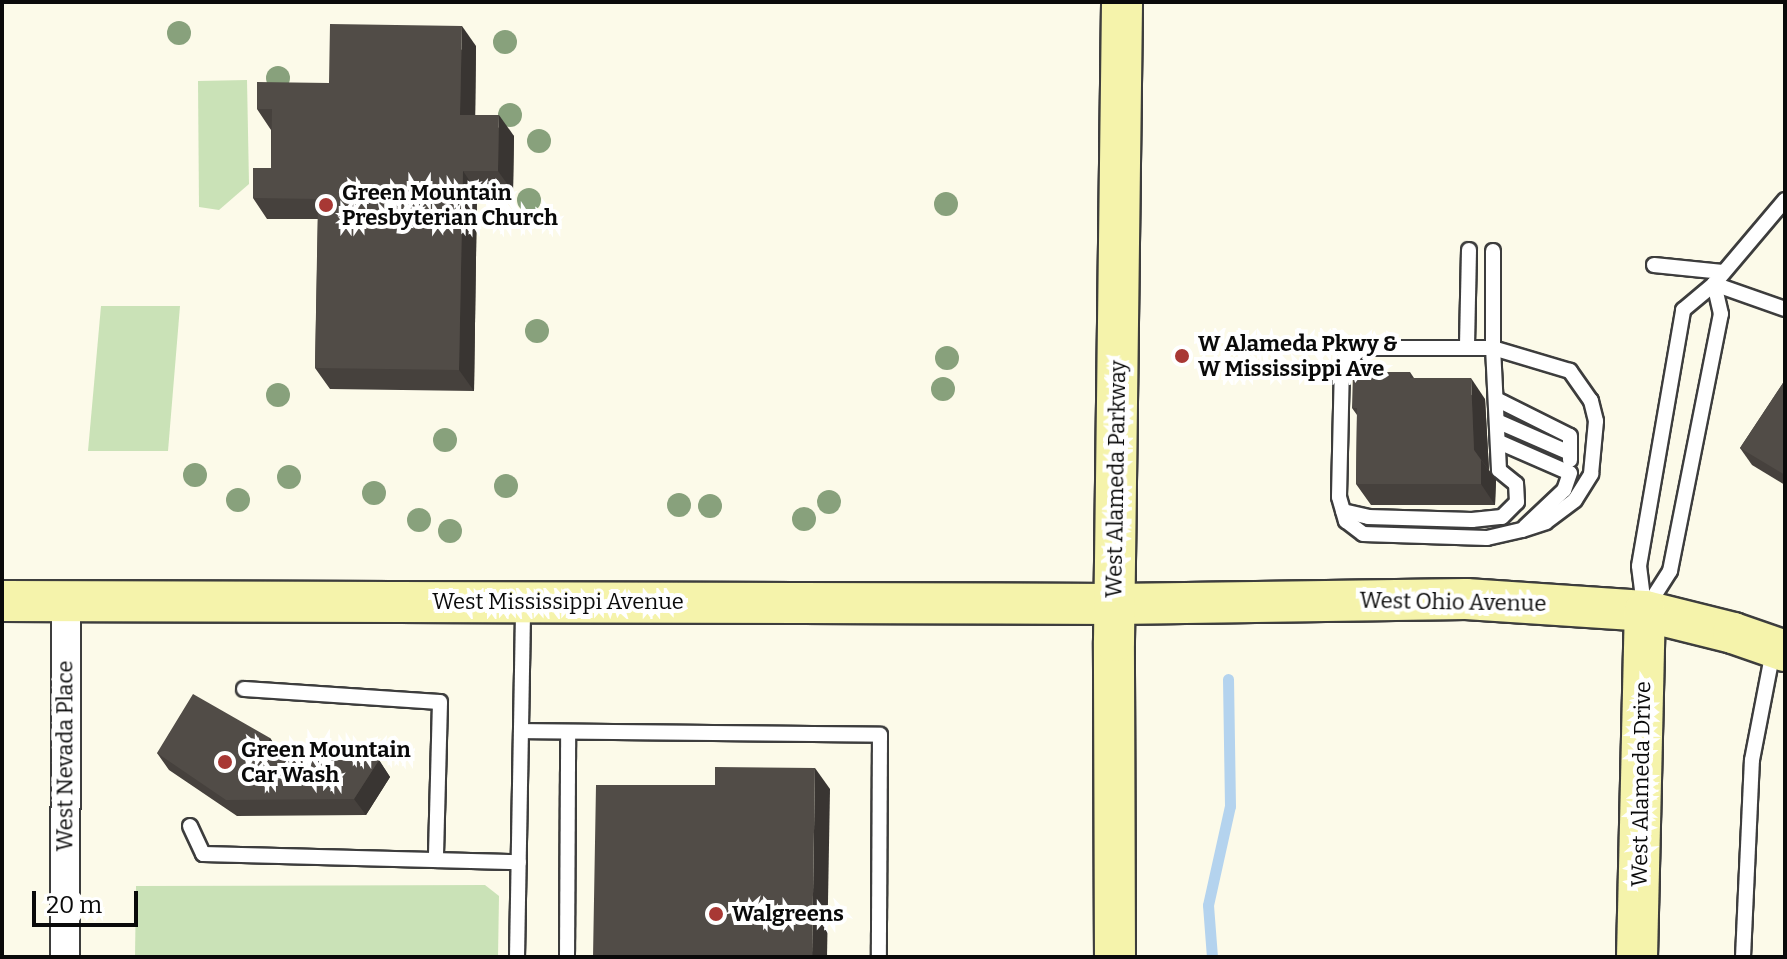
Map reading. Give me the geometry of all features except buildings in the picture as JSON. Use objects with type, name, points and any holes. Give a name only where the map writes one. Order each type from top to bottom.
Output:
[{"type":"street","name":"West Alameda Parkway","points":[[1115,957],[1115,604],[1122,2]]},
{"type":"street","name":"West Ohio Avenue","points":[[1115,604],[1466,599],[1573,603],[1645,611],[1780,649]]},
{"type":"street","name":"West Mississippi Avenue","points":[[2,601],[1115,604]]},
{"type":"street","name":"West Nevada Place","points":[[65,957],[66,602]]},
{"type":"street","name":"West Alameda Drive","points":[[1637,957],[1645,611]]},
{"type":"lane","points":[[1645,611],[1639,566],[1683,310],[1718,278],[1785,200]]},
{"type":"lane","points":[[1467,348],[1469,250]]},
{"type":"lane","points":[[1343,511],[1368,517],[1472,520],[1502,517],[1517,502],[1516,484],[1499,470],[1498,400],[1493,348],[1493,251]]},
{"type":"lane","points":[[1654,265],[1718,278],[1785,309]]},
{"type":"lane","points":[[1645,611],[1670,571],[1721,314],[1718,278]]},
{"type":"lane","points":[[1363,348],[1493,348],[1570,371],[1591,401],[1596,421],[1591,474],[1575,500],[1546,522],[1487,538],[1363,534],[1346,521],[1339,497],[1342,364],[1363,348]]},
{"type":"lane","points":[[1498,400],[1570,436],[1570,473],[1564,490],[1522,530]]},
{"type":"lane","points":[[1499,422],[1570,453]]},
{"type":"lane","points":[[1499,442],[1570,473]]},
{"type":"lane","points":[[517,957],[523,603]]},
{"type":"lane","points":[[1743,957],[1752,760],[1780,649]]},
{"type":"lane","points":[[244,689],[440,702],[436,860]]},
{"type":"lane","points":[[521,731],[880,735],[879,957]]},
{"type":"lane","points":[[567,957],[568,732]]},
{"type":"lane","points":[[190,826],[203,854],[519,862]]},
{"type":"green space","points":[[247,80],[249,184],[219,210],[199,207],[198,81]]},
{"type":"green space","points":[[101,306],[180,306],[168,451],[88,451]]},
{"type":"green space","points":[[485,885],[499,896],[498,957],[135,957],[136,886]]},
{"type":"waterway","points":[[1212,957],[1208,905],[1230,806],[1228,679]]},
{"type":"place","name":"Green Mountain Presbyterian Church","points":[[326,205]]},
{"type":"place","name":"W Alameda Pkwy & W Mississippi Ave","points":[[1182,356]]},
{"type":"place","name":"Green Mountain Car Wash","points":[[225,762]]},
{"type":"place","name":"Walgreens","points":[[716,914]]}]
